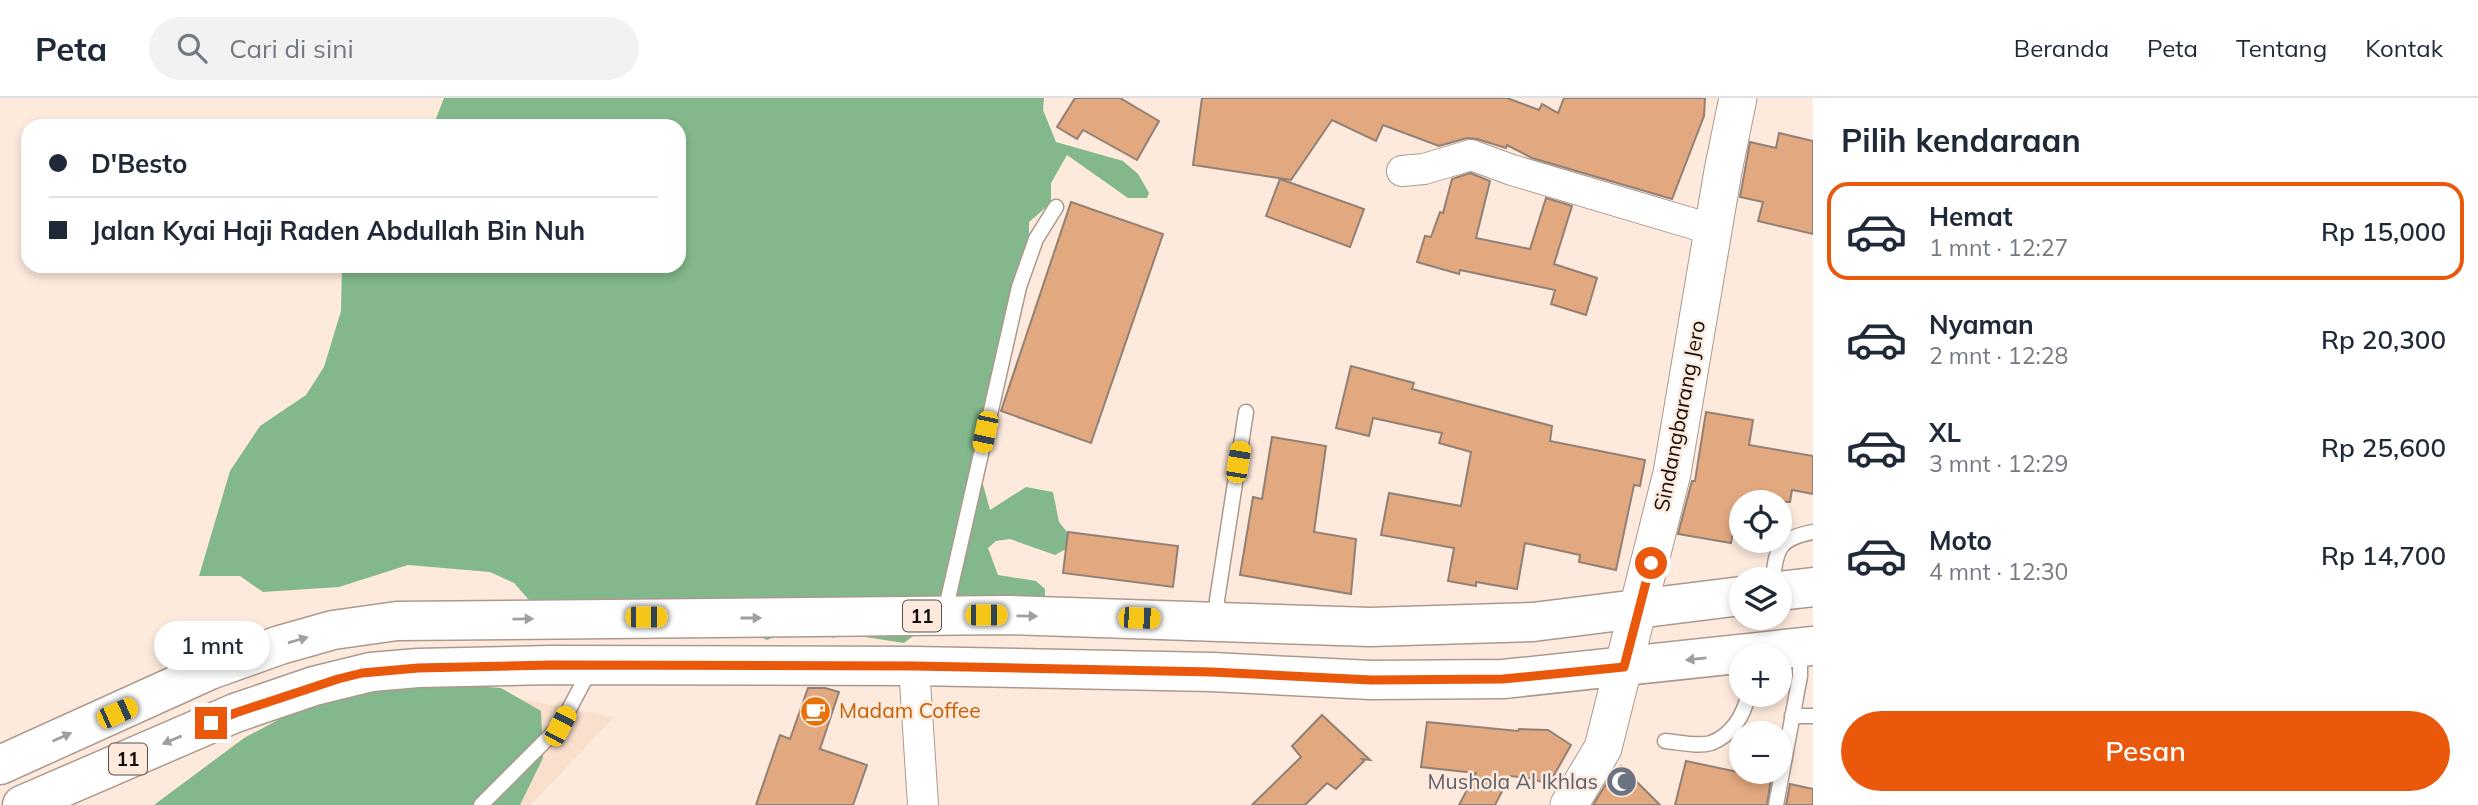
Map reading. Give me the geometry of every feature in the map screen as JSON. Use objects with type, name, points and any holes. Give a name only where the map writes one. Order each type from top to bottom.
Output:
[{"type":"highway","points":[[1792,590],[1813,587]]},
{"type":"highway","name":"11","points":[[0,765],[210,670],[280,645],[333,630],[397,621],[945,615],[1370,627],[1533,621],[1729,598]]},
{"type":"highway","name":"11","points":[[22,805],[235,713],[313,686],[362,673],[418,668],[592,665],[914,666],[1212,672],[1371,680],[1503,679],[1729,657]]},
{"type":"street","name":"Sindangbarang Jero","points":[[1569,805],[1603,748],[1672,473],[1738,98]]},
{"type":"street","points":[[1402,171],[1424,169],[1471,155],[1512,170],[1714,230]]},
{"type":"street","points":[[914,666],[923,805]]},
{"type":"lane","points":[[945,615],[1019,287],[1036,239],[1056,207]]},
{"type":"lane","points":[[1217,621],[1217,600],[1246,412]]},
{"type":"lane","points":[[1774,567],[1775,556],[1784,544],[1797,535],[1813,532]]},
{"type":"lane","points":[[1776,805],[1807,647]]},
{"type":"lane","points":[[481,805],[560,726],[592,665]]},
{"type":"lane","points":[[1665,741],[1711,743],[1734,728],[1745,707]]},
{"type":"lane","points":[[1792,716],[1813,716]]},
{"type":"shaded area","points":[[466,688],[614,717],[531,805],[389,805]]},
{"type":"green space","points":[[444,98],[1044,98],[1043,110],[1056,142],[1123,161],[1138,174],[1149,193],[1147,198],[1128,198],[1067,155],[1051,183],[1051,203],[1029,222],[1029,242],[1015,326],[996,348],[1003,397],[973,448],[990,510],[1026,487],[1053,492],[1059,522],[1071,537],[1066,549],[1055,555],[1010,539],[996,541],[988,548],[998,575],[1036,581],[1045,589],[1045,607],[976,619],[952,589],[930,623],[904,643],[865,637],[849,628],[833,638],[802,625],[767,640],[751,632],[551,625],[514,583],[490,572],[408,565],[339,587],[263,592],[240,576],[199,576],[230,471],[260,426],[306,395],[324,367],[341,311],[342,273],[686,273],[686,119],[436,119]]},
{"type":"green space","points":[[409,681],[501,688],[541,711],[543,758],[520,805],[154,805],[244,738],[323,696]]},
{"type":"building","points":[[1075,98],[1120,98],[1159,121],[1137,160],[1083,130],[1077,139],[1057,127]]},
{"type":"building","points":[[1202,98],[1507,98],[1539,110],[1542,104],[1558,113],[1564,98],[1705,98],[1704,116],[1672,199],[1532,158],[1507,145],[1506,148],[1467,138],[1439,146],[1383,125],[1376,141],[1332,120],[1291,180],[1193,165]]},
{"type":"building","points":[[1779,133],[1813,141],[1813,234],[1758,221],[1763,202],[1740,197],[1750,142],[1776,148]]},
{"type":"building","points":[[1470,173],[1490,181],[1476,238],[1530,249],[1546,198],[1572,206],[1554,264],[1597,278],[1586,315],[1551,304],[1555,290],[1460,270],[1459,274],[1417,262],[1425,236],[1431,237],[1440,212],[1443,213],[1452,179]]},
{"type":"building","points":[[1280,179],[1364,209],[1350,247],[1266,216]]},
{"type":"building","points":[[1071,202],[1163,234],[1091,443],[1001,411]]},
{"type":"building","points":[[1351,366],[1414,383],[1412,389],[1552,426],[1550,441],[1645,460],[1640,486],[1634,485],[1616,570],[1579,562],[1580,555],[1525,543],[1517,589],[1476,582],[1476,586],[1448,581],[1454,548],[1381,535],[1389,493],[1461,506],[1471,452],[1439,443],[1442,433],[1373,418],[1369,436],[1336,428]]},
{"type":"building","points":[[1706,412],[1753,420],[1749,445],[1813,456],[1813,494],[1792,490],[1729,490],[1729,543],[1678,534],[1692,481],[1695,481]]},
{"type":"building","points":[[1272,437],[1326,446],[1314,532],[1356,539],[1351,594],[1240,575],[1253,497],[1262,499]]},
{"type":"building","points":[[1068,532],[1178,546],[1173,587],[1063,573]]},
{"type":"building","points":[[808,688],[825,688],[839,692],[820,749],[867,765],[853,805],[756,805],[780,735],[790,739]]},
{"type":"building","points":[[1322,715],[1370,760],[1362,759],[1364,761],[1336,789],[1327,783],[1305,805],[1252,805],[1301,757],[1292,746]]},
{"type":"building","points":[[1427,722],[1518,731],[1548,730],[1571,745],[1549,784],[1510,776],[1495,805],[1459,805],[1476,773],[1421,767]]},
{"type":"building","points":[[1686,761],[1729,770],[1729,784],[1770,784],[1767,805],[1675,805]]},
{"type":"building","name":"Mushola Al Ikhlas","points":[[1621,766],[1660,805],[1593,805],[1611,776]]},
{"type":"building","points":[[1790,784],[1813,789],[1813,805],[1786,805]]},
{"type":"place","name":"Madam Coffee","points":[[816,711]]},
{"type":"place","name":"Mushola Al Ikhlas","points":[[1621,782]]},
{"type":"route","points":[[211,723],[338,679],[362,673],[418,668],[551,665],[914,666],[1212,672],[1371,680],[1503,679],[1624,667],[1651,563]]}]
